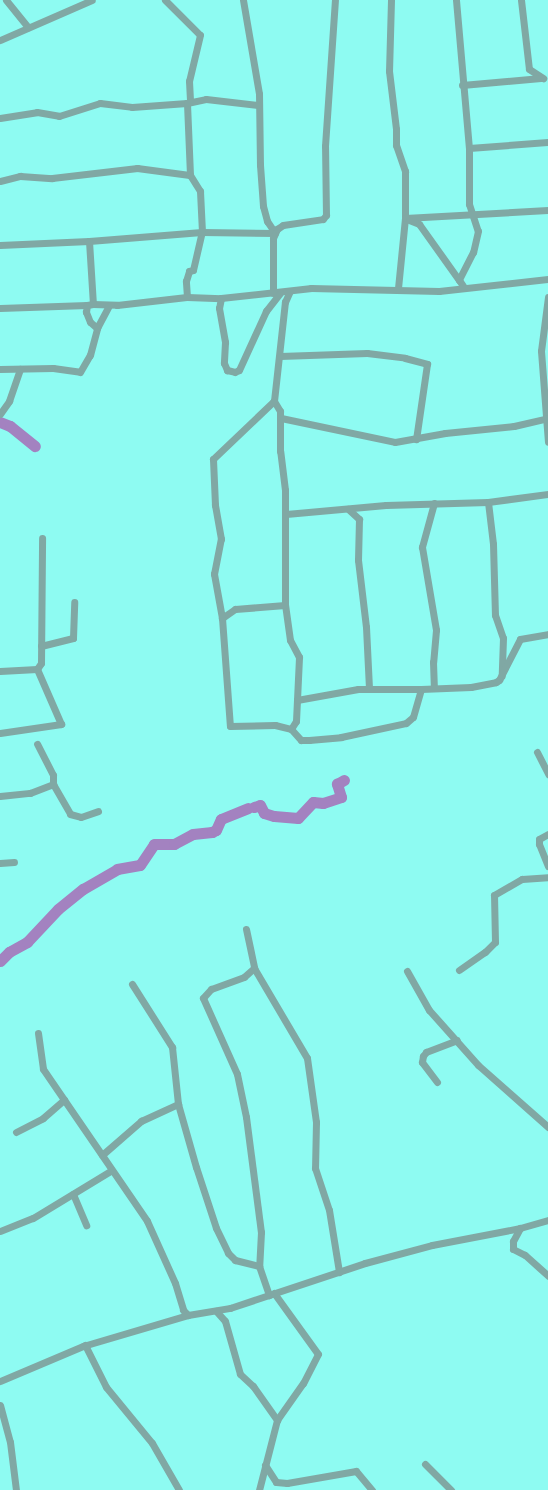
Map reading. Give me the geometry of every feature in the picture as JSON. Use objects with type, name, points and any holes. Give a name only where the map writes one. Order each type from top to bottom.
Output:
[{"type":"street","points":[[6,0],[28,27]]},
{"type":"street","points":[[0,40],[92,0]]},
{"type":"street","points":[[165,0],[200,35],[189,81],[189,103],[190,175],[200,191],[202,232],[193,270],[189,271],[186,281],[187,297]]},
{"type":"street","points":[[222,298],[219,308],[225,342],[224,363],[227,370],[235,372],[239,370],[266,311],[277,293],[275,234],[267,221],[263,206],[258,105],[252,39],[244,0]]},
{"type":"street","points":[[0,245],[89,241],[202,232],[275,234],[283,225],[316,221],[326,215],[325,146],[334,0]]},
{"type":"street","points":[[391,0],[389,71],[396,129],[396,145],[405,171],[405,218],[398,288]]},
{"type":"street","points":[[456,0],[462,85],[469,148],[469,204],[478,231],[477,239],[461,283]]},
{"type":"street","points":[[521,0],[529,69],[546,78]]},
{"type":"street","points":[[462,85],[546,78]]},
{"type":"street","points":[[0,118],[37,112],[59,116],[100,103],[132,107],[189,103],[206,99],[258,105]]},
{"type":"street","points":[[469,148],[548,142]]},
{"type":"street","points":[[0,181],[20,176],[52,178],[137,168],[190,175]]},
{"type":"street","points":[[405,218],[473,216],[548,210]]},
{"type":"street","points":[[405,218],[419,224],[461,283]]},
{"type":"street","points":[[89,241],[90,305],[86,312],[90,322],[97,328]]},
{"type":"street","points":[[0,308],[109,305],[187,297],[222,298],[312,288],[398,288],[439,291],[461,283],[548,279]]},
{"type":"street","points":[[290,291],[285,302],[274,401],[280,418],[286,514],[285,605],[290,640],[299,657],[296,721],[291,729]]},
{"type":"street","points":[[548,297],[545,342],[548,442]]},
{"type":"street","points":[[0,369],[53,368],[80,372],[90,355],[97,328],[109,305]]},
{"type":"street","points":[[280,356],[367,353],[405,358],[428,364],[416,439]]},
{"type":"street","points":[[0,414],[9,401],[20,369]]},
{"type":"street","points":[[274,401],[213,459],[215,505],[221,539],[214,574],[222,618],[230,726],[275,725],[291,729],[301,740],[341,737],[406,723],[413,717],[421,689]]},
{"type":"street","points":[[280,418],[395,442],[445,433],[514,426],[547,418]]},
{"type":"street","points":[[286,514],[434,503],[488,502],[548,494]]},
{"type":"street","points":[[488,502],[493,544],[495,615],[503,638],[502,676]]},
{"type":"street","points":[[434,503],[422,547],[436,630],[433,662],[434,688]]},
{"type":"street","points":[[348,509],[359,519]]},
{"type":"street","points":[[366,509],[359,519],[358,560],[366,627],[369,689]]},
{"type":"street","points":[[36,669],[40,663],[42,646],[42,538]]},
{"type":"street","points":[[42,646],[73,638],[74,602]]},
{"type":"street","points":[[222,618],[235,609],[285,605]]},
{"type":"street","points":[[297,700],[319,694],[369,689],[421,689],[490,684],[499,680],[502,676],[520,639],[548,634]]},
{"type":"street","points":[[0,671],[36,669]]},
{"type":"street","points":[[0,733],[61,724],[36,669]]},
{"type":"street","points":[[38,744],[53,775],[53,784],[70,814],[81,817],[98,811]]},
{"type":"street","points":[[537,752],[548,774]]},
{"type":"street","points":[[0,796],[30,793],[53,784]]},
{"type":"street","points":[[548,834],[539,839],[539,844],[548,866]]},
{"type":"street","points":[[0,863],[14,862]]},
{"type":"street","points":[[459,970],[485,952],[495,942],[494,895],[522,879],[548,877]]},
{"type":"street","points":[[246,929],[254,968],[307,1058],[316,1122],[315,1168],[329,1210],[339,1272]]},
{"type":"street","points":[[254,968],[244,977],[211,989],[203,998],[237,1074],[246,1117],[261,1232],[259,1266],[272,1294],[318,1354],[303,1383],[277,1420],[259,1490]]},
{"type":"street","points":[[407,971],[429,1010],[478,1065],[548,1127]]},
{"type":"street","points":[[132,984],[172,1047],[178,1104],[210,1214],[228,1253],[235,1260],[259,1266]]},
{"type":"street","points":[[38,1033],[43,1069],[146,1221],[175,1283],[183,1310],[188,1315]]},
{"type":"street","points":[[436,1082],[422,1062],[423,1056],[426,1052],[457,1040]]},
{"type":"street","points":[[16,1132],[50,1113],[64,1100]]},
{"type":"street","points":[[102,1155],[140,1122],[178,1104]]},
{"type":"street","points":[[0,1230],[32,1218],[112,1170]]},
{"type":"street","points":[[73,1194],[86,1225]]},
{"type":"street","points":[[0,1381],[31,1366],[85,1346],[188,1315],[216,1311],[339,1272],[432,1245],[520,1228],[548,1220]]},
{"type":"street","points":[[520,1228],[513,1241],[513,1249],[525,1255],[548,1276]]},
{"type":"street","points":[[216,1311],[225,1321],[240,1374],[253,1386],[277,1420]]},
{"type":"street","points":[[85,1346],[106,1387],[152,1443],[179,1490]]},
{"type":"street","points":[[0,1405],[10,1442],[16,1490]]},
{"type":"street","points":[[425,1464],[451,1490]]},
{"type":"street","points":[[265,1465],[276,1482],[287,1484],[356,1471],[372,1490]]},
{"type":"waterway","points":[[0,422],[10,426],[35,446]]},
{"type":"waterway","points":[[254,807],[260,805],[264,813],[274,816],[298,818],[313,802],[323,803],[341,797],[337,784],[344,780]]},
{"type":"waterway","points":[[0,961],[9,952],[27,942],[58,909],[83,889],[117,869],[140,865],[154,844],[174,844],[193,834],[212,832],[216,830],[221,819],[248,808]]}]
